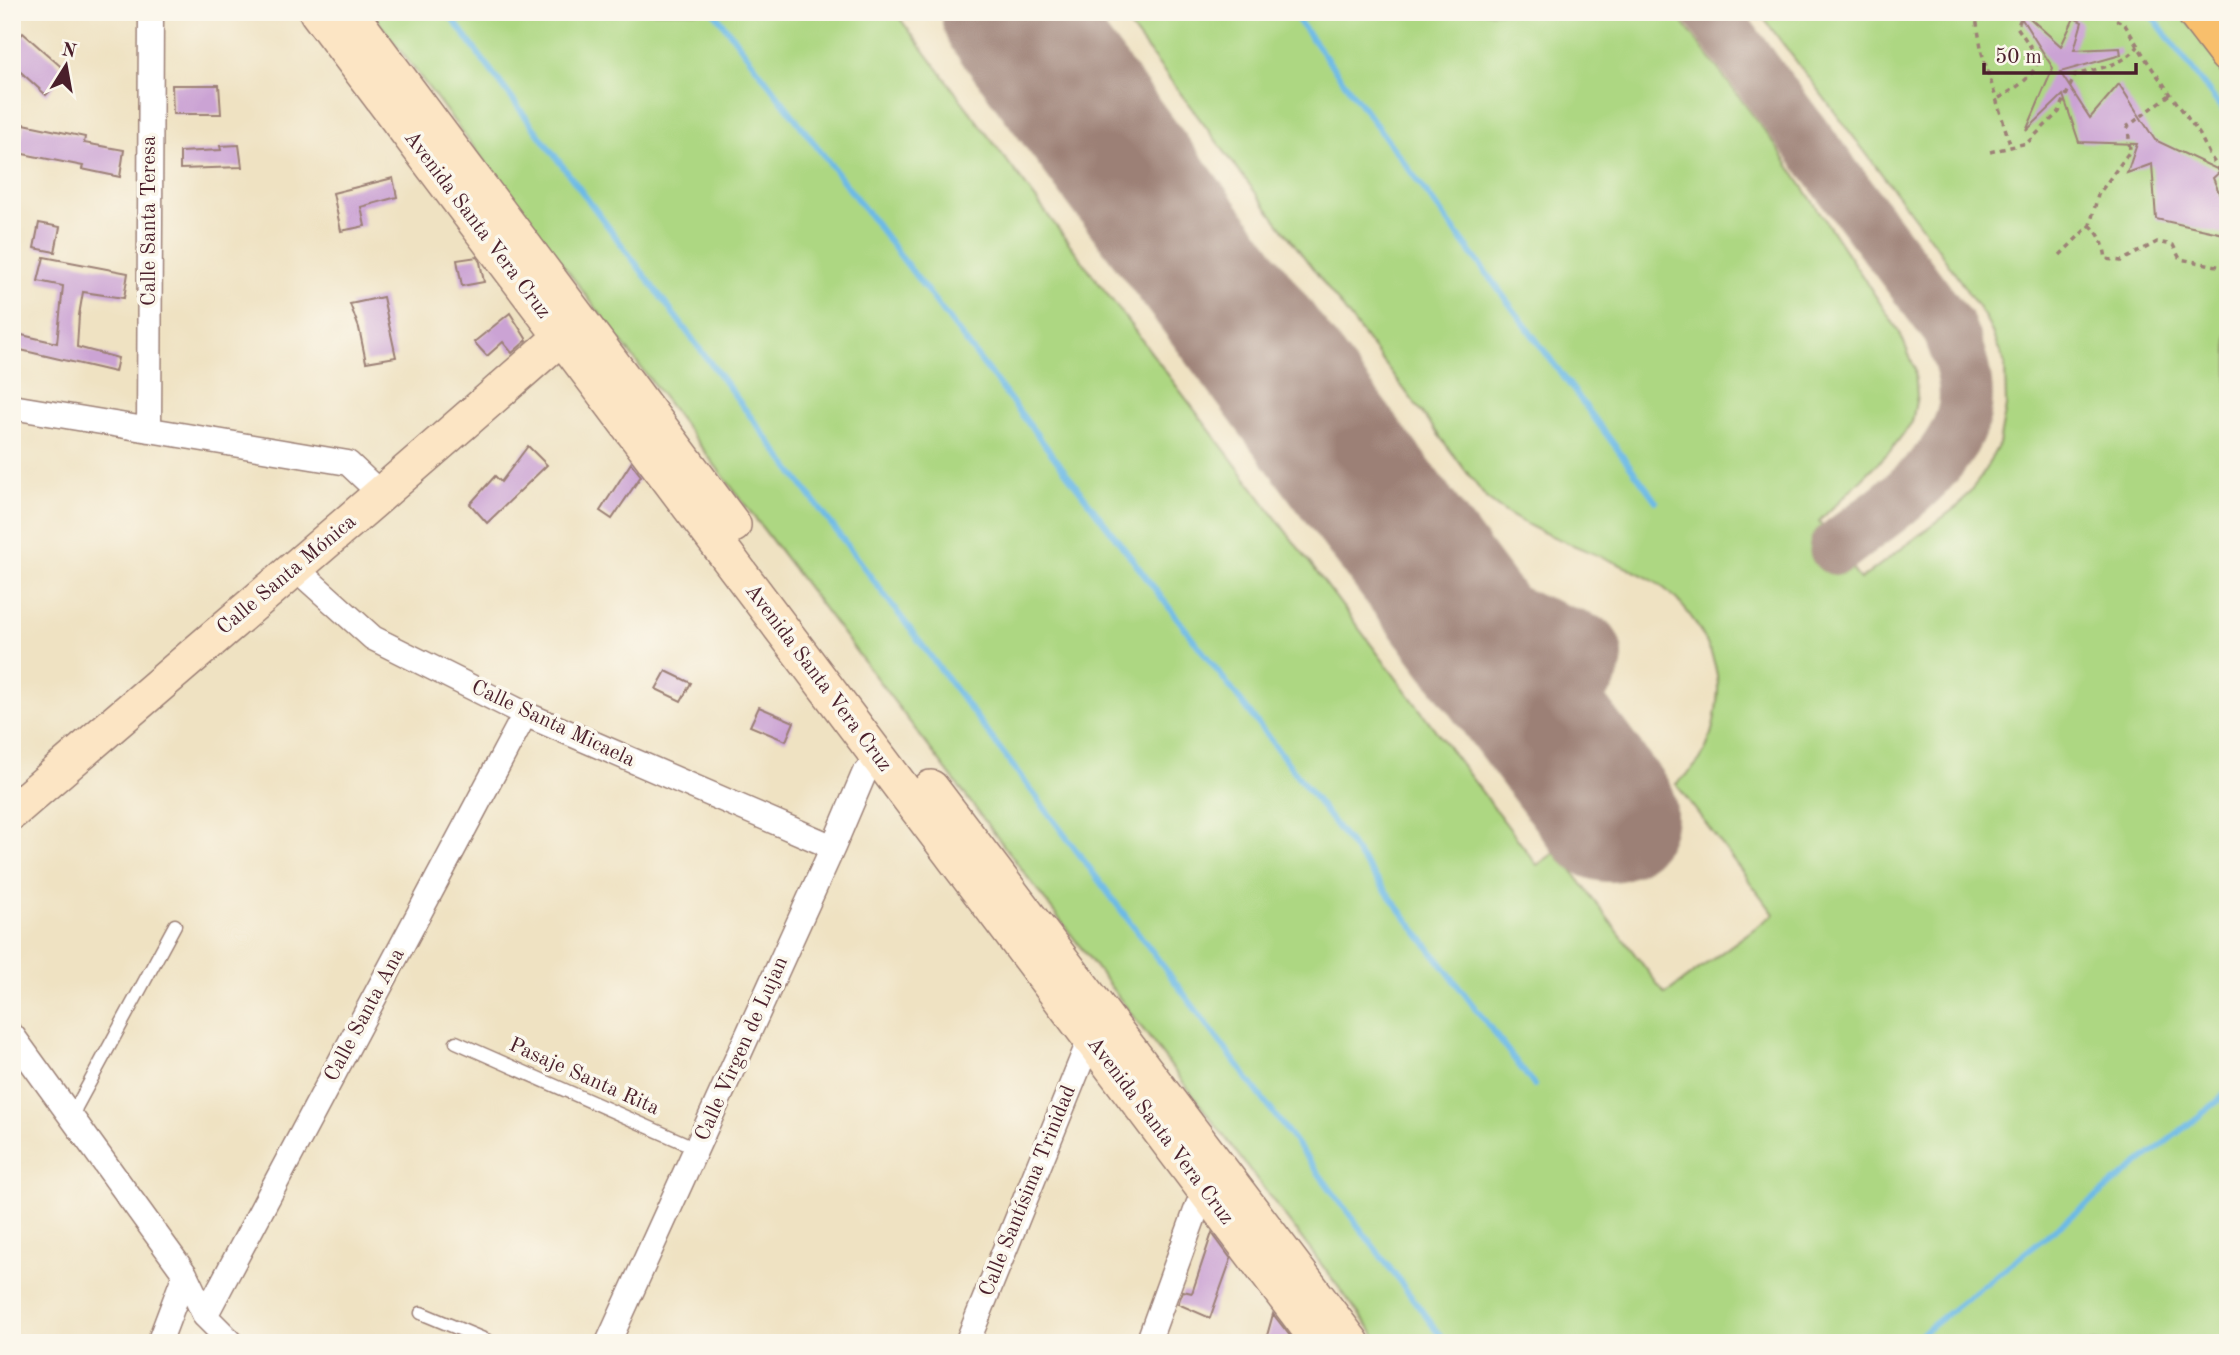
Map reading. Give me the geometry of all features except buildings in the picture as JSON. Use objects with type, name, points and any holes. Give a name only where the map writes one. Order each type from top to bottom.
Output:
[{"type":"highway","points":[[2196,12],[2228,54]]},
{"type":"highway","points":[[2224,12],[2228,17]]},
{"type":"main road","name":"Avenida Santa Vera Cruz","points":[[317,12],[1321,1343]]},
{"type":"main road","name":"Avenida Santa Vera Cruz","points":[[349,12],[831,657],[1352,1343]]},
{"type":"main road","name":"Calle Santa Mónica","points":[[12,812],[294,567],[383,495],[561,337]]},
{"type":"street","name":"Calle Santa Teresa","points":[[149,430],[151,12]]},
{"type":"street","points":[[12,407],[348,463],[383,495]]},
{"type":"street","name":"Calle Santa Micaela","points":[[294,567],[373,638],[525,714],[833,848]]},
{"type":"street","name":"Calle Santa Ana","points":[[205,1316],[525,714]]},
{"type":"street","name":"Calle Virgen de Lujan","points":[[608,1343],[864,774],[878,758]]},
{"type":"street","points":[[12,1035],[185,1274],[205,1316],[232,1343]]},
{"type":"street","name":"Calle Santísima Trinidad","points":[[967,1343],[1090,1039]]},
{"type":"street","points":[[1147,1343],[1198,1205],[1207,1192]]},
{"type":"street","points":[[159,1343],[185,1274]]},
{"type":"lane","points":[[72,1115],[175,925]]},
{"type":"lane","name":"Pasaje Santa Rita","points":[[456,1042],[696,1148]]},
{"type":"lane","points":[[421,1313],[492,1343]]},
{"type":"path","points":[[1975,12],[1982,53],[2011,147]]},
{"type":"path","points":[[1998,99],[2035,71],[2039,59],[2017,27],[2024,12]]},
{"type":"path","points":[[2110,12],[2112,17],[2125,25],[2149,64],[2200,135],[2228,184]]},
{"type":"path","points":[[1990,152],[2027,143],[2059,112],[2075,75],[2108,66],[2134,52],[2138,46]]},
{"type":"path","points":[[2060,255],[2090,225],[2098,195],[2130,151],[2128,126],[2171,94]]},
{"type":"path","points":[[2090,225],[2104,243],[2106,259],[2121,261],[2157,242],[2173,245],[2180,259],[2228,268]]},
{"type":"green space","points":[[371,12],[895,12],[1537,865],[1557,851],[1665,994],[1774,914],[1676,784],[1704,754],[1716,707],[1717,674],[1698,626],[1676,599],[1650,579],[1546,534],[1487,499],[1119,12],[1675,12],[1774,143],[1900,333],[1915,369],[1917,396],[1912,422],[1891,450],[1819,521],[1860,580],[1959,505],[1981,477],[1999,444],[2006,406],[2005,364],[1986,319],[1937,247],[1759,12],[2180,12],[2228,75],[2228,1343],[1381,1343]]},
{"type":"waterway","points":[[447,12],[1446,1343]]},
{"type":"waterway","points":[[714,12],[1534,1085]]},
{"type":"waterway","points":[[1292,12],[1656,501]]},
{"type":"waterway","points":[[2149,12],[2228,117]]},
{"type":"waterway","points":[[1910,1343],[2217,1102],[2228,1089]]},
{"type":"taxiway","points":[[1711,12],[1949,329],[1962,367],[1965,407],[1947,450],[1914,487],[1836,548]]},
{"type":"taxiway","points":[[1424,566],[1484,600],[1591,643],[1596,655],[1590,675]]},
{"type":"runway","points":[[1009,12],[1609,814]]}]
